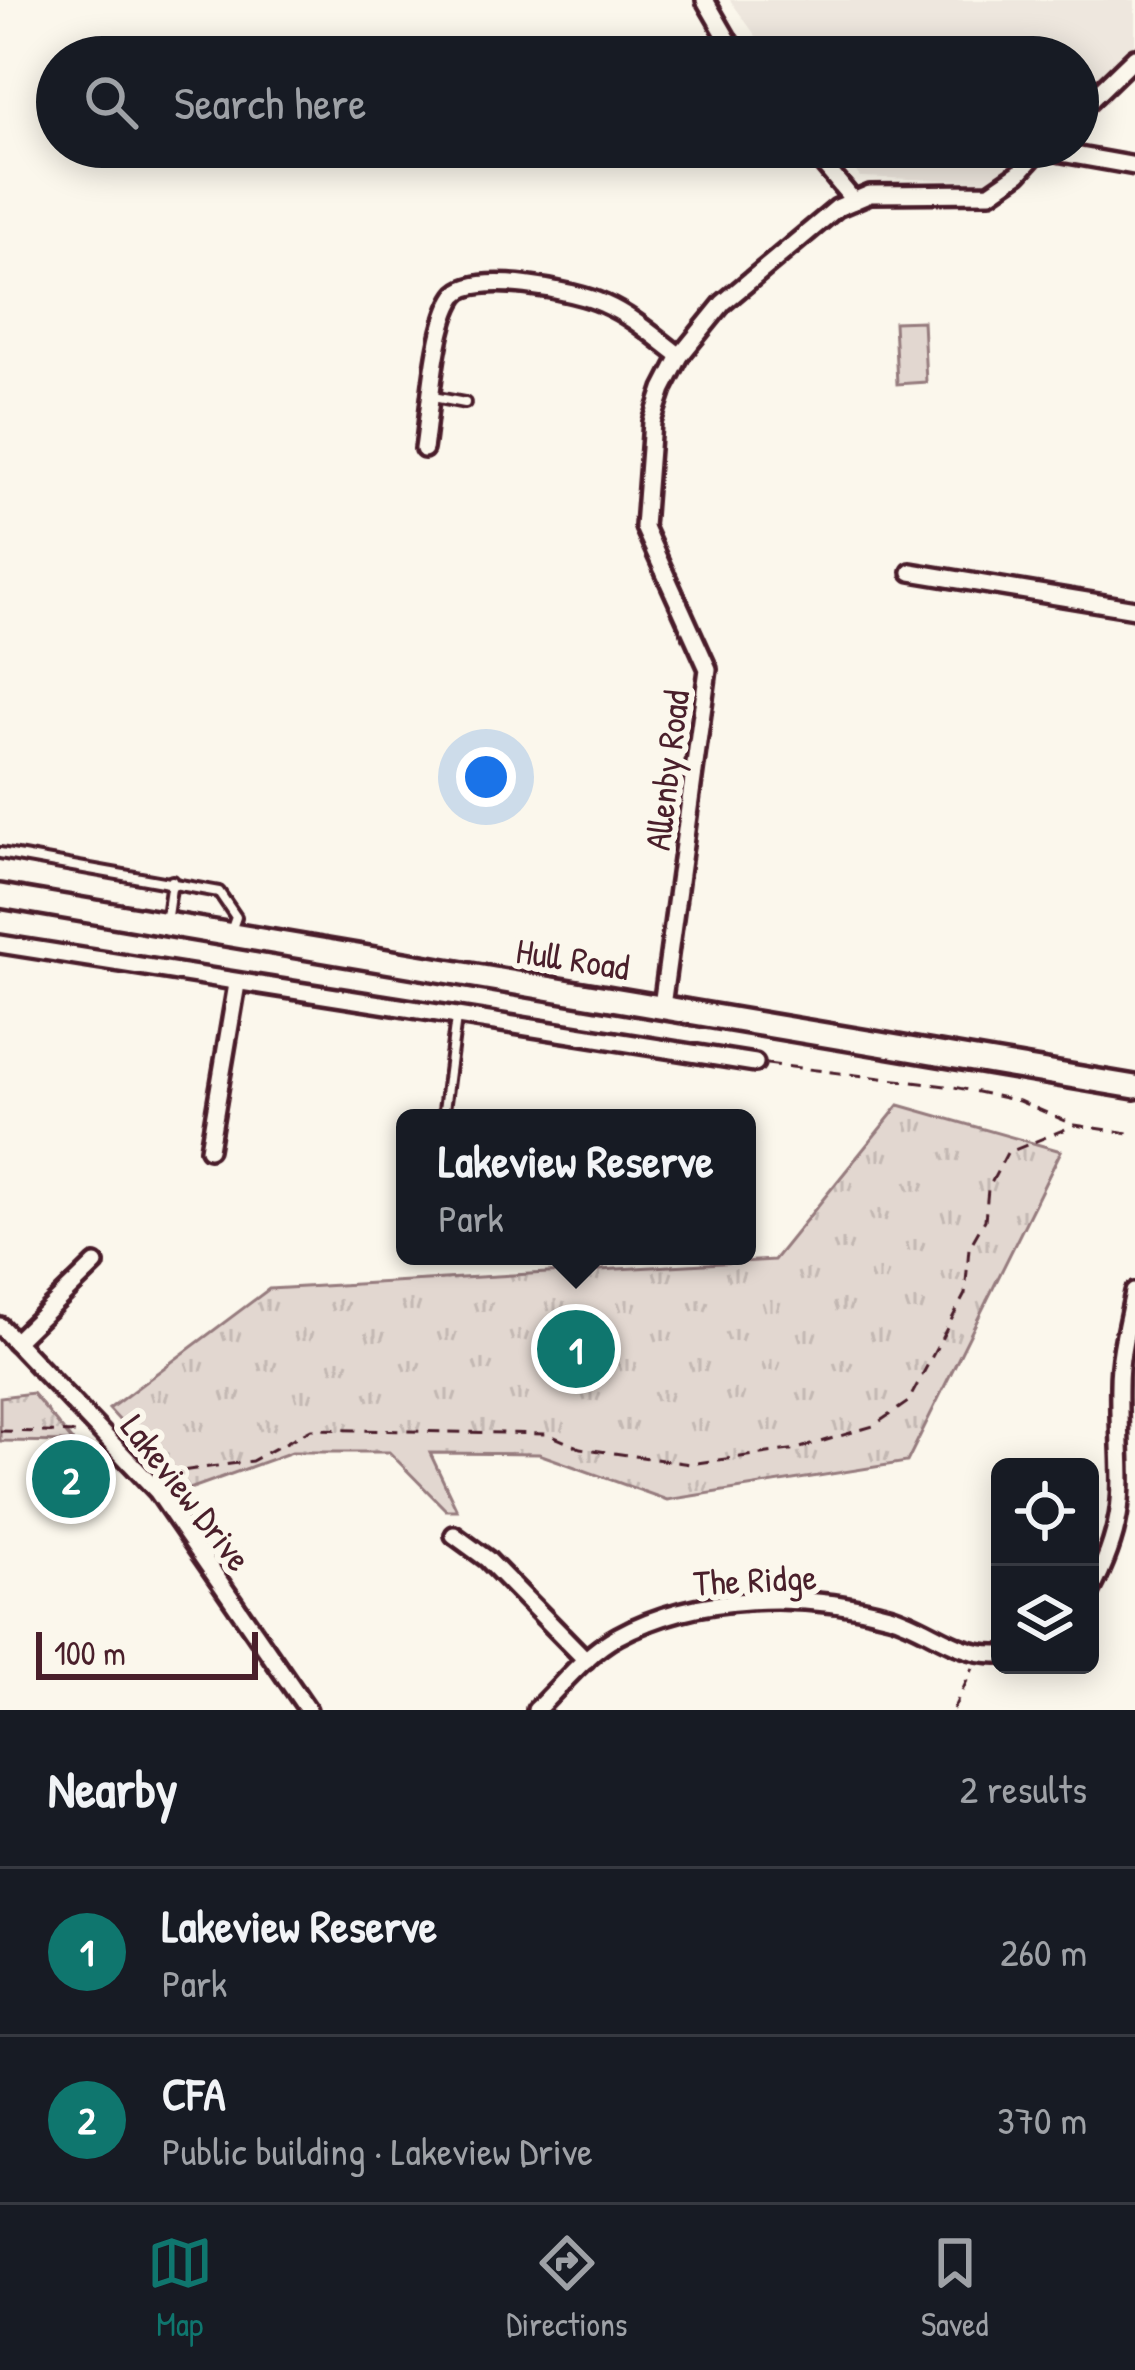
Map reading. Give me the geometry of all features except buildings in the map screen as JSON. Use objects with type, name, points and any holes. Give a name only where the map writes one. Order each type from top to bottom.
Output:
[{"type":"main road","name":"Hull Road","points":[[0,896],[1135,1087]]},
{"type":"street","points":[[705,0],[726,36]]},
{"type":"street","points":[[1099,92],[1135,57]]},
{"type":"street","points":[[1099,159],[1135,166]]},
{"type":"street","points":[[826,168],[854,201]]},
{"type":"street","name":"Allenby Road","points":[[662,1006],[708,669],[644,527],[652,422],[680,356],[723,303],[782,250],[854,201],[870,194],[911,191],[954,197],[989,193],[1023,168]]},
{"type":"street","points":[[424,449],[446,318],[455,296],[469,283],[493,281],[598,301],[680,356]]},
{"type":"street","points":[[911,572],[1135,609]]},
{"type":"street","points":[[0,944],[755,1063]]},
{"type":"street","points":[[209,1149],[237,984]]},
{"type":"street","points":[[15,1342],[95,1264]]},
{"type":"street","points":[[1099,1580],[1118,1551],[1132,1516],[1118,1387],[1134,1292]]},
{"type":"street","name":"Lakeview Drive","points":[[0,1327],[157,1491],[308,1710]]},
{"type":"street","points":[[454,1535],[487,1559],[586,1660]]},
{"type":"street","name":"The Ridge","points":[[536,1710],[615,1637],[663,1616],[759,1601],[848,1606],[895,1616],[979,1655],[991,1654]]},
{"type":"lane","points":[[433,397],[465,403]]},
{"type":"lane","points":[[0,853],[172,881],[227,897],[236,917],[230,936]]},
{"type":"lane","points":[[165,925],[172,881]]},
{"type":"lane","points":[[444,1109],[456,1017]]},
{"type":"path","points":[[755,1063],[953,1087],[1019,1101],[1075,1125],[1135,1134]]},
{"type":"path","points":[[157,1491],[182,1471],[252,1461],[311,1429],[548,1434],[580,1448],[690,1464],[797,1449],[873,1426],[908,1402],[965,1294],[969,1249],[985,1220],[988,1190],[1007,1153],[1075,1125]]},
{"type":"path","points":[[0,1431],[105,1434]]},
{"type":"path","points":[[953,1710],[979,1655]]},
{"type":"shaded area","points":[[730,0],[1135,0],[1135,44],[1099,79],[1099,36],[756,36]]},
{"type":"shaded area","points":[[853,168],[1005,168],[990,182],[860,177]]},
{"type":"green space","points":[[923,321],[926,382],[897,384],[894,322]]},
{"type":"green space","points":[[899,1105],[1061,1151],[907,1462],[667,1500],[539,1454],[430,1453],[457,1510],[446,1510],[389,1452],[292,1452],[184,1491],[109,1409],[269,1289],[756,1265],[756,1261],[774,1260]]},
{"type":"green space","points":[[32,1393],[73,1442],[0,1441],[0,1397]]},
{"type":"place","name":"Lakeview Reserve","points":[[576,1349]]},
{"type":"place","name":"CFA","points":[[71,1479]]}]
